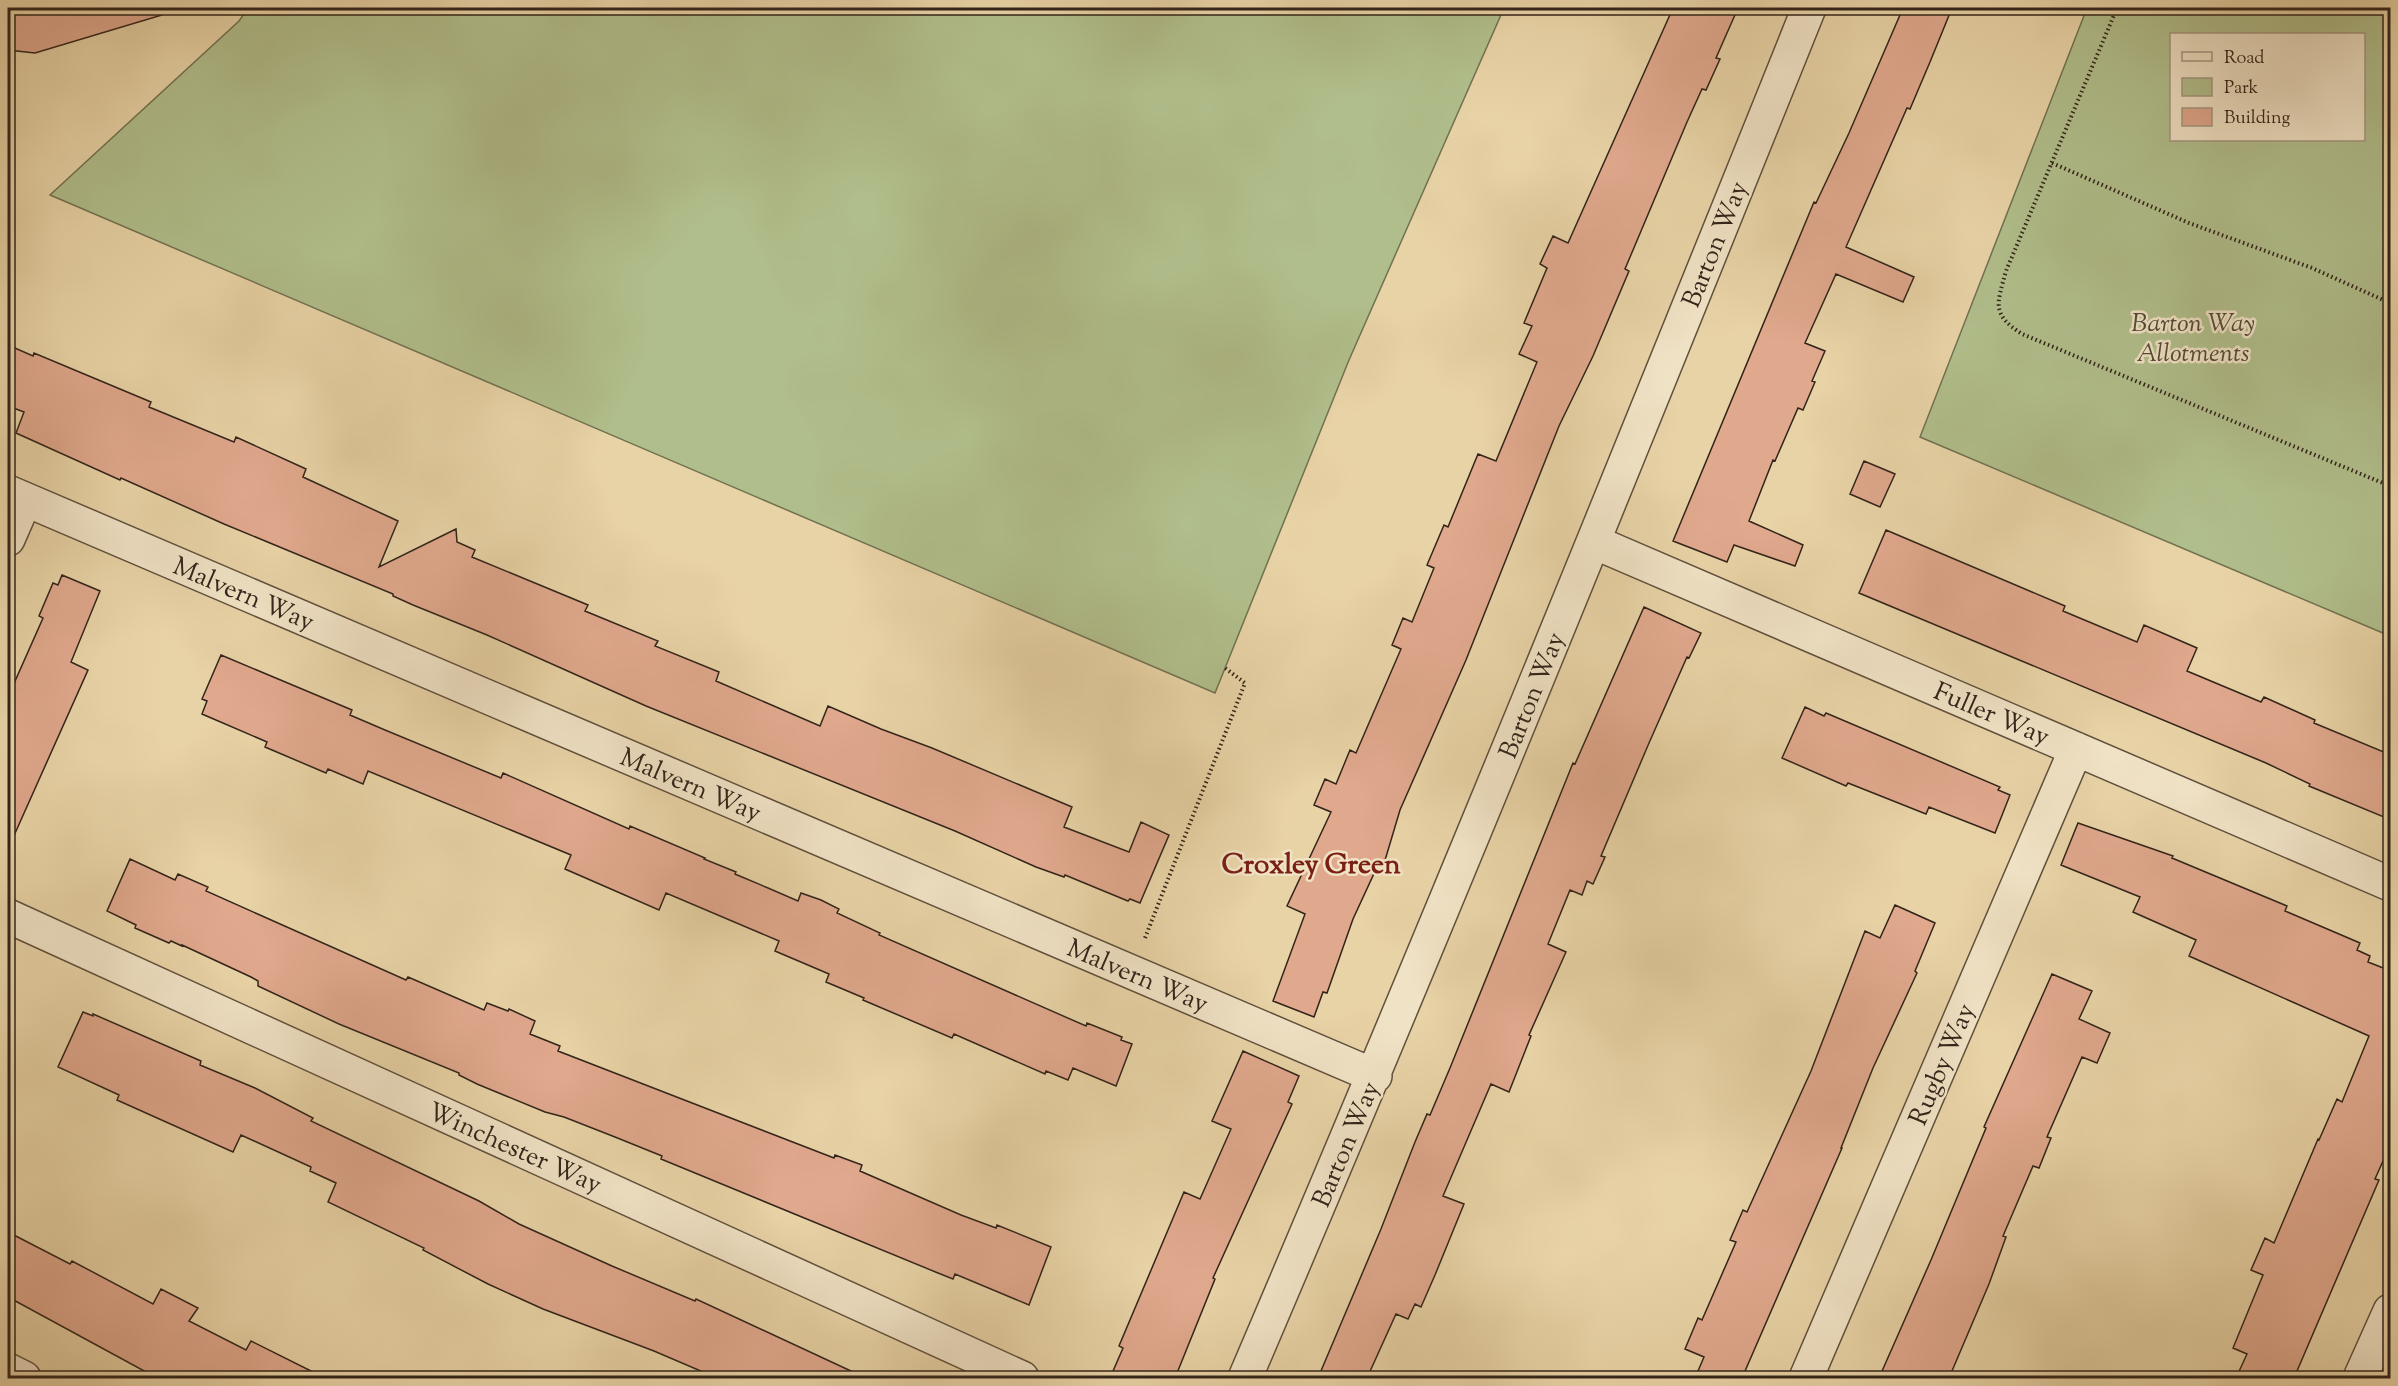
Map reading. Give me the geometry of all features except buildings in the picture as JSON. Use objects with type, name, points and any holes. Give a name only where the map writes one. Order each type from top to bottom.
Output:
[{"type":"street","name":"Barton Way","points":[[1245,1378],[1374,1076],[1594,543],[1809,8]]},
{"type":"street","points":[[8,539],[16,496]]},
{"type":"street","name":"Malvern Way","points":[[16,496],[1374,1076]]},
{"type":"street","name":"Fuller Way","points":[[1594,543],[2391,884]]},
{"type":"street","name":"Rugby Way","points":[[1806,1378],[2076,749]]},
{"type":"street","name":"Winchester Way","points":[[8,916],[1022,1378]]},
{"type":"street","points":[[2360,1378],[2391,1311]]},
{"type":"street","points":[[8,1370],[24,1378]]},
{"type":"path","points":[[2117,8],[2004,280],[1999,296],[1999,314],[2007,324],[2022,334],[2391,486]]},
{"type":"path","points":[[2052,164],[2189,223],[2312,268],[2391,303]]},
{"type":"path","points":[[1131,972],[1245,682],[1225,668]]},
{"type":"green space","points":[[248,8],[1504,8],[1349,360],[1215,693],[50,195],[239,21]]},
{"type":"green space","name":"Barton Way Allotments","points":[[2087,8],[2390,8],[2390,636],[1920,437]]},
{"type":"district","name":"Croxley Green","points":[[1311,863]]}]
